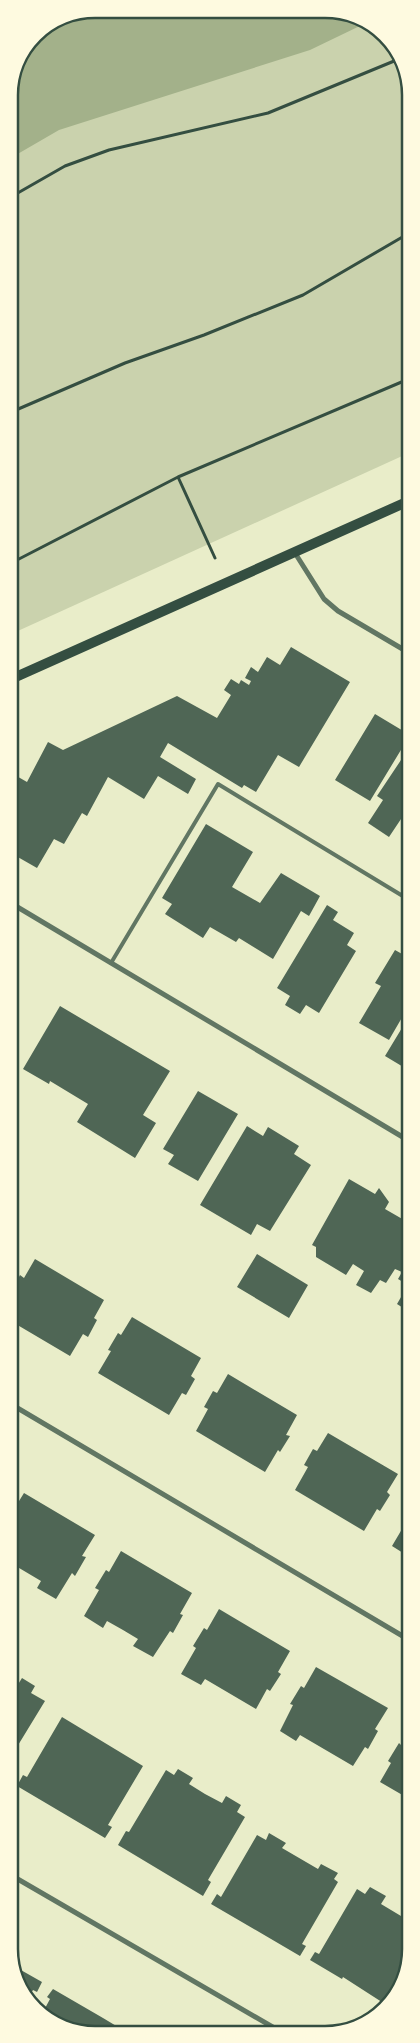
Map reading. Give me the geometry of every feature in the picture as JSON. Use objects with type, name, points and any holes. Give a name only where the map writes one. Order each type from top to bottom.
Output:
[{"type":"main road","points":[[18,676],[402,504]]},
{"type":"street","points":[[294,553],[324,599],[338,611],[402,649]]},
{"type":"street","points":[[18,907],[402,1137]]},
{"type":"street","points":[[17,1408],[402,1636]]},
{"type":"street","points":[[17,1879],[271,2026]]},
{"type":"lane","points":[[111,963],[218,784],[402,896]]},
{"type":"path","points":[[18,193],[65,166],[109,150],[268,112],[395,61]]},
{"type":"path","points":[[18,409],[125,363],[204,335],[303,295],[402,237]]},
{"type":"path","points":[[18,560],[178,476],[402,382]]},
{"type":"path","points":[[178,476],[215,558]]},
{"type":"shaded area","points":[[94,18],[326,18],[341,19],[360,26],[310,50],[59,130],[18,154],[18,89],[23,65],[30,52],[40,40],[52,30],[65,23],[79,19]]},
{"type":"shaded area","points":[[326,18],[341,19],[355,23],[376,37],[390,52],[397,65],[402,84],[402,456],[18,631],[18,89],[23,65],[30,52],[40,40],[52,30],[65,23],[79,19]]},
{"type":"building","points":[[291,647],[350,682],[299,767],[278,755],[256,792],[244,785],[242,788],[168,743],[160,757],[196,779],[188,794],[158,776],[144,799],[108,777],[87,816],[82,813],[64,844],[54,839],[37,868],[18,857],[18,777],[27,782],[48,742],[63,750],[177,696],[217,718],[231,695],[224,690],[231,679],[239,684],[241,680],[249,685],[251,681],[245,678],[251,667],[258,672],[267,657],[280,665]]},
{"type":"building","points":[[375,714],[402,730],[402,748],[370,801],[335,780]]},
{"type":"building","points":[[402,758],[402,818],[389,837],[368,823],[383,800],[377,796]]},
{"type":"building","points":[[206,824],[253,852],[232,887],[260,903],[281,873],[320,896],[309,916],[301,911],[273,959],[239,938],[236,942],[210,927],[203,938],[165,914],[172,904],[162,898]]},
{"type":"building","points":[[327,905],[338,912],[333,920],[354,933],[347,945],[356,951],[319,1013],[306,1005],[300,1014],[285,1005],[290,996],[277,988]]},
{"type":"building","points":[[395,950],[402,954],[402,1018],[389,1040],[359,1023],[381,986],[375,983]]},
{"type":"building","points":[[60,1006],[170,1071],[143,1115],[156,1123],[135,1158],[77,1122],[88,1104],[50,1081],[49,1084],[23,1069]]},
{"type":"building","points":[[402,1028],[402,1066],[385,1056]]},
{"type":"building","points":[[198,1091],[238,1114],[198,1181],[168,1164],[174,1155],[163,1149]]},
{"type":"building","points":[[247,1126],[263,1136],[268,1127],[299,1146],[294,1154],[311,1165],[270,1231],[257,1224],[251,1235],[200,1205]]},
{"type":"building","points":[[349,1179],[375,1194],[379,1188],[389,1202],[385,1209],[402,1219],[402,1272],[395,1269],[386,1283],[380,1280],[371,1293],[356,1285],[364,1271],[353,1264],[346,1275],[316,1257],[316,1247],[312,1245]]},
{"type":"building","points":[[257,1254],[308,1285],[289,1318],[237,1287]]},
{"type":"building","points":[[35,1259],[104,1300],[94,1318],[97,1320],[88,1337],[83,1334],[70,1356],[17,1325],[17,1280],[20,1275],[24,1278]]},
{"type":"building","points":[[402,1272],[402,1281],[398,1279]]},
{"type":"building","points":[[402,1295],[402,1307],[397,1304]]},
{"type":"building","points":[[132,1317],[201,1358],[191,1376],[195,1379],[186,1395],[182,1393],[169,1415],[98,1373],[111,1351],[108,1350],[118,1333],[121,1335]]},
{"type":"building","points":[[228,1374],[297,1415],[286,1435],[290,1436],[280,1452],[278,1450],[265,1472],[196,1431],[208,1409],[204,1407],[213,1391],[217,1393]]},
{"type":"building","points":[[328,1433],[398,1474],[387,1492],[390,1495],[380,1511],[377,1509],[364,1531],[295,1490],[308,1467],[304,1465],[313,1449],[317,1451]]},
{"type":"building","points":[[24,1493],[95,1535],[82,1556],[86,1557],[75,1576],[72,1573],[56,1599],[37,1588],[41,1581],[17,1567],[17,1504]]},
{"type":"building","points":[[402,1529],[402,1552],[392,1546]]},
{"type":"building","points":[[121,1551],[192,1593],[180,1614],[183,1615],[173,1633],[170,1631],[153,1657],[133,1646],[138,1639],[123,1630],[107,1621],[103,1628],[84,1616],[99,1590],[95,1588],[106,1570],[109,1572]]},
{"type":"building","points":[[219,1609],[290,1651],[278,1672],[281,1674],[270,1691],[267,1689],[256,1709],[205,1679],[201,1685],[181,1674],[196,1648],[193,1646],[204,1628],[207,1630]]},
{"type":"building","points":[[316,1667],[388,1708],[375,1729],[378,1731],[368,1749],[365,1747],[353,1766],[300,1735],[296,1741],[280,1731],[293,1705],[290,1704],[301,1686],[304,1688]]},
{"type":"building","points":[[22,1678],[35,1686],[31,1693],[45,1701],[17,1747],[17,1686]]},
{"type":"building","points":[[62,1717],[143,1766],[108,1825],[112,1827],[105,1838],[17,1786],[23,1775],[27,1777]]},
{"type":"building","points":[[399,1743],[401,1745],[402,1743],[402,1795],[380,1782],[391,1763],[388,1761]]},
{"type":"building","points":[[178,1769],[193,1778],[189,1784],[205,1794],[222,1803],[226,1796],[241,1805],[237,1812],[245,1817],[208,1880],[211,1882],[203,1896],[118,1845],[126,1831],[129,1832],[166,1770],[174,1775]]},
{"type":"building","points":[[269,1833],[286,1843],[282,1848],[318,1869],[321,1864],[338,1873],[334,1879],[338,1882],[302,1944],[306,1946],[300,1956],[211,1904],[217,1894],[221,1897],[257,1835],[266,1840]]},
{"type":"building","points":[[370,1887],[386,1896],[381,1904],[402,1917],[400,1968],[390,1991],[381,2001],[343,1977],[342,1979],[310,1960],[315,1952],[319,1954],[357,1889],[365,1894]]},
{"type":"building","points":[[21,1970],[42,1982],[37,1992],[33,1990],[31,1993],[25,1983]]},
{"type":"building","points":[[53,1989],[116,2026],[94,2026],[70,2021],[56,2015],[45,2007],[50,1999],[47,1997]]}]
